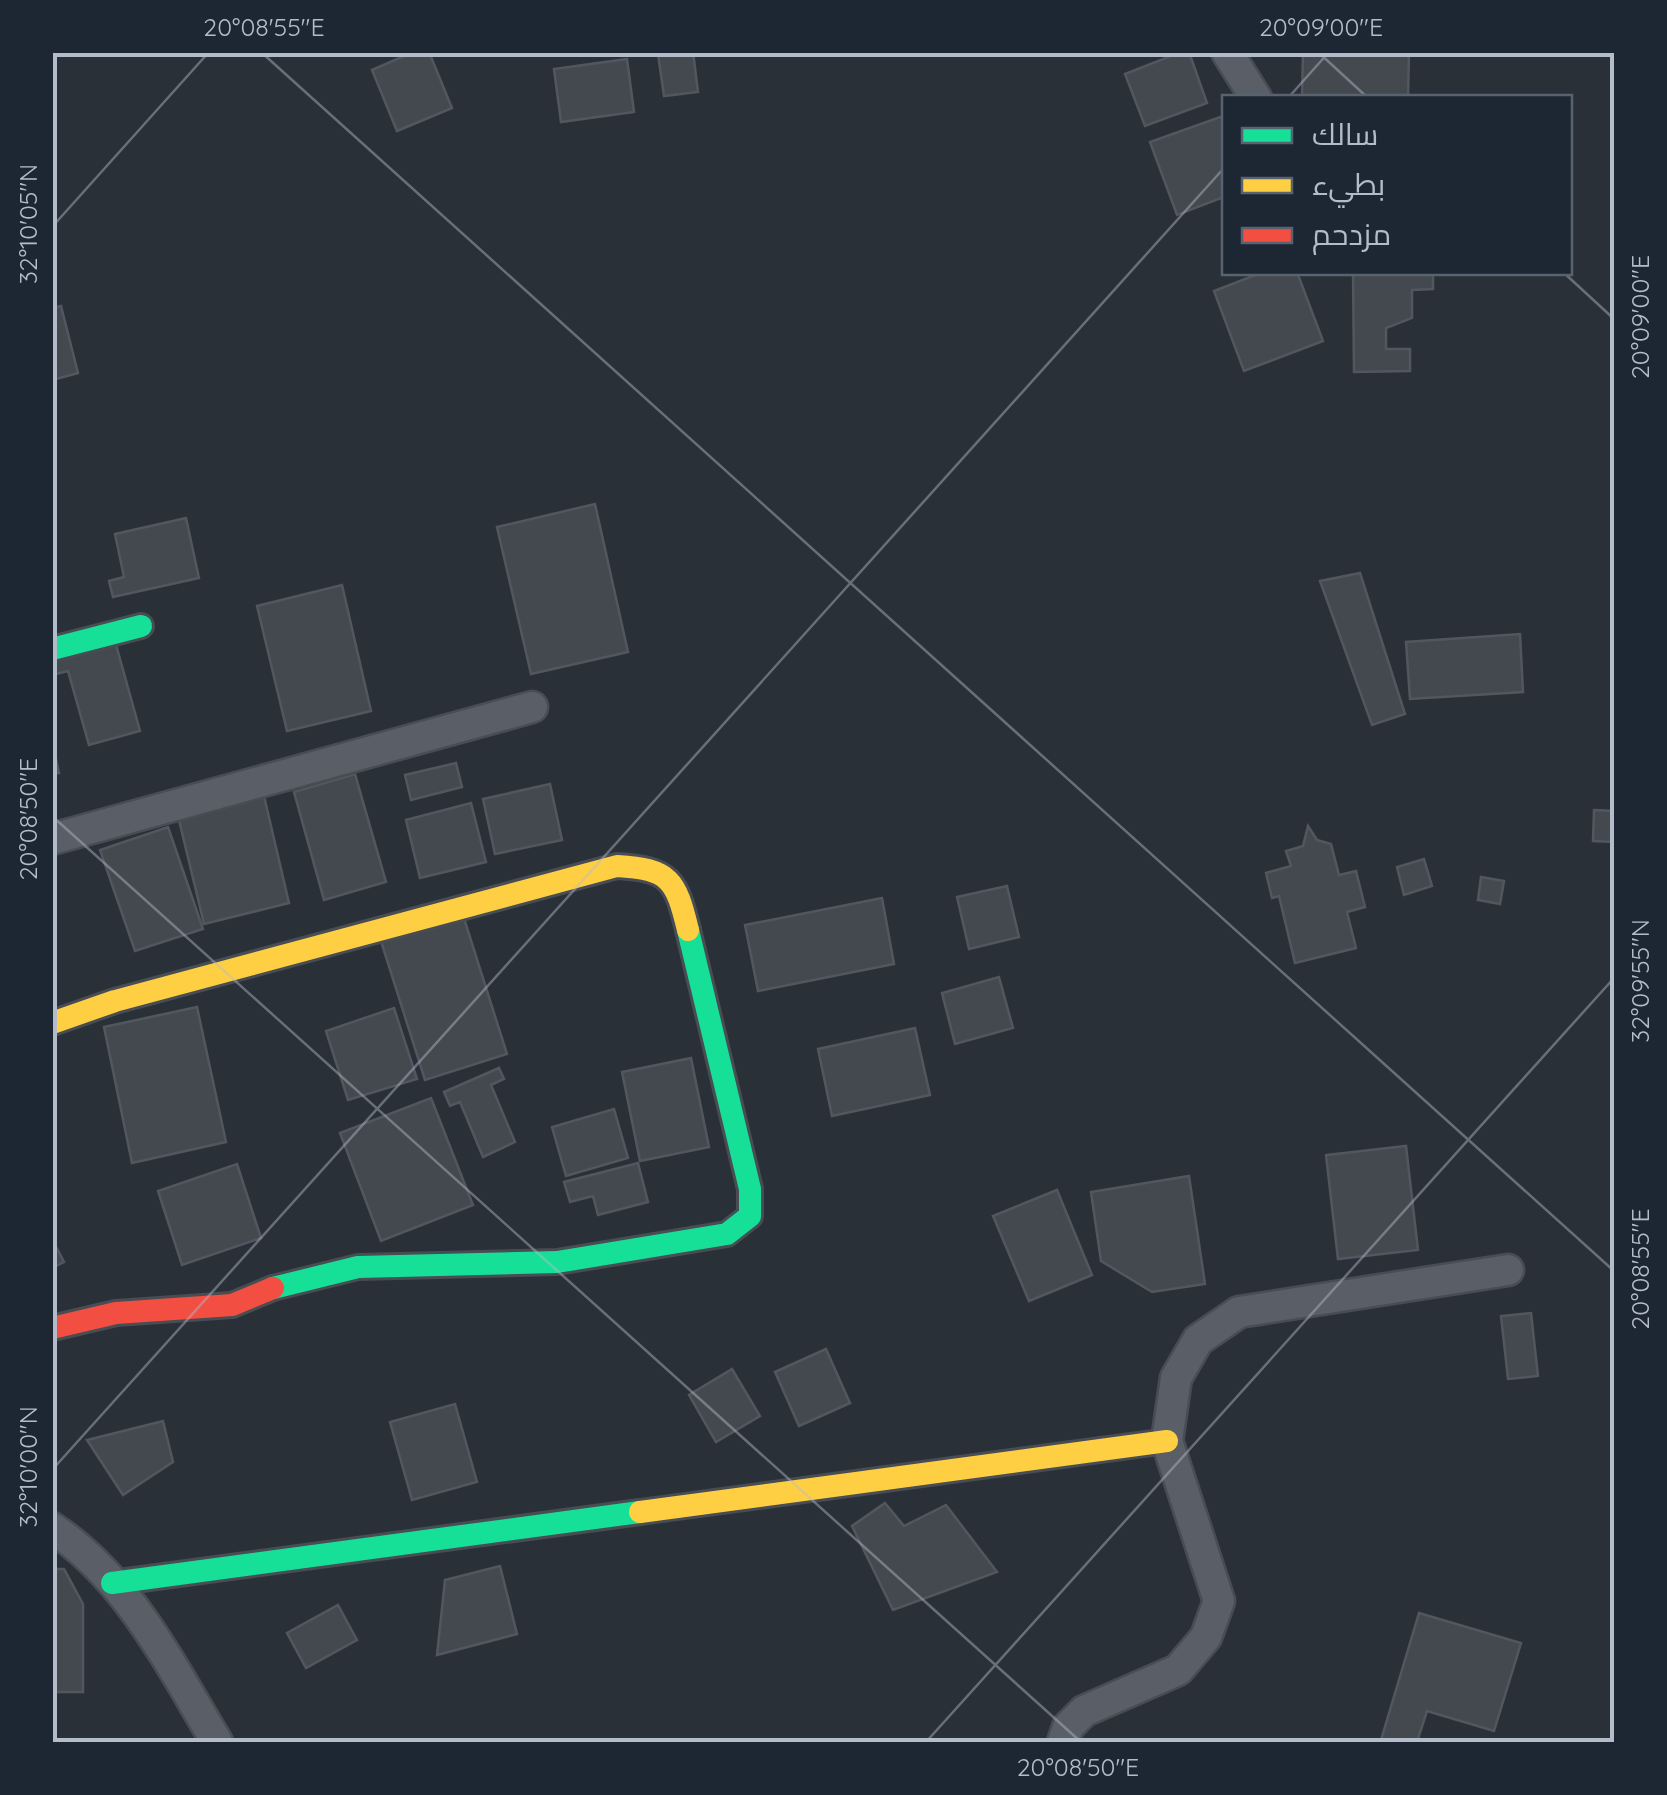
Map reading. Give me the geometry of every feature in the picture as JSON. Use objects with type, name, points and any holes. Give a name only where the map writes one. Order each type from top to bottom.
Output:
[{"type":"street","points":[[1227,52],[1254,95]]},
{"type":"street","points":[[52,649],[141,626]]},
{"type":"street","points":[[52,838],[532,706]]},
{"type":"street","points":[[52,1023],[115,1002],[618,866],[653,868],[678,888],[750,1189],[750,1216],[727,1234],[557,1262],[358,1267],[272,1288],[232,1305],[116,1313],[52,1328]]},
{"type":"street","points":[[1063,1742],[1068,1727],[1084,1712],[1178,1670],[1206,1637],[1219,1602],[1167,1440],[1176,1378],[1198,1340],[1239,1312],[1508,1270]]},
{"type":"street","points":[[112,1583],[1167,1440]]},
{"type":"street","points":[[52,1528],[84,1549],[142,1618],[217,1742]]},
{"type":"building","points":[[413,52],[429,52],[452,108],[397,131],[372,70]]},
{"type":"building","points":[[693,52],[698,92],[664,96],[658,54]]},
{"type":"building","points":[[1189,52],[1207,103],[1145,126],[1125,74]]},
{"type":"building","points":[[1303,52],[1409,52],[1408,95],[1302,95]]},
{"type":"building","points":[[627,59],[634,112],[561,122],[554,69]]},
{"type":"building","points":[[1222,116],[1222,198],[1177,215],[1150,142]]},
{"type":"building","points":[[1255,275],[1298,275],[1323,341],[1244,371],[1214,291]]},
{"type":"building","points":[[1353,275],[1433,275],[1433,289],[1412,290],[1412,318],[1386,328],[1386,349],[1410,349],[1410,371],[1354,372]]},
{"type":"building","points":[[61,306],[78,373],[52,380],[52,308]]},
{"type":"building","points":[[595,504],[628,652],[531,674],[497,527]]},
{"type":"building","points":[[186,518],[199,578],[113,597],[109,581],[124,577],[115,534]]},
{"type":"building","points":[[1360,573],[1405,714],[1372,725],[1320,581]]},
{"type":"building","points":[[342,585],[371,711],[287,731],[257,606]]},
{"type":"building","points":[[1520,634],[1523,692],[1410,699],[1406,642]]},
{"type":"building","points":[[115,641],[140,731],[89,745],[68,671],[52,675],[52,658]]},
{"type":"building","points":[[52,741],[59,773],[52,774]]},
{"type":"building","points":[[456,763],[462,787],[411,800],[405,775]]},
{"type":"building","points":[[355,774],[386,882],[324,900],[294,792]]},
{"type":"building","points":[[550,784],[562,840],[495,854],[483,799]]},
{"type":"building","points":[[264,796],[289,903],[204,924],[178,816]]},
{"type":"building","points":[[471,803],[486,862],[420,878],[406,820]]},
{"type":"building","points":[[1594,810],[1614,811],[1614,842],[1593,841]]},
{"type":"building","points":[[1308,826],[1317,840],[1331,844],[1339,875],[1356,871],[1365,907],[1347,912],[1356,948],[1295,963],[1279,896],[1272,898],[1266,873],[1291,866],[1286,851],[1303,846]]},
{"type":"building","points":[[168,827],[203,929],[135,951],[100,850]]},
{"type":"building","points":[[1424,859],[1432,886],[1404,895],[1397,867]]},
{"type":"building","points":[[1481,877],[1504,881],[1500,904],[1478,900]]},
{"type":"building","points":[[1007,886],[1019,937],[969,949],[957,897]]},
{"type":"building","points":[[882,898],[894,964],[758,991],[745,925]]},
{"type":"building","points":[[462,912],[507,1054],[425,1080],[380,938]]},
{"type":"building","points":[[999,977],[1013,1028],[955,1044],[942,993]]},
{"type":"building","points":[[197,1007],[226,1142],[132,1163],[104,1027]]},
{"type":"building","points":[[394,1008],[417,1079],[348,1100],[326,1031]]},
{"type":"building","points":[[915,1028],[930,1095],[832,1116],[818,1049]]},
{"type":"building","points":[[691,1058],[709,1147],[640,1161],[622,1072]]},
{"type":"building","points":[[499,1068],[504,1079],[491,1085],[515,1142],[483,1157],[460,1102],[450,1106],[444,1092]]},
{"type":"building","points":[[431,1098],[473,1205],[381,1241],[340,1133]]},
{"type":"building","points":[[614,1109],[628,1158],[566,1176],[552,1127]]},
{"type":"building","points":[[1406,1146],[1418,1250],[1338,1259],[1326,1155]]},
{"type":"building","points":[[638,1163],[648,1202],[598,1215],[593,1196],[570,1202],[564,1182]]},
{"type":"building","points":[[237,1164],[261,1238],[182,1265],[158,1191]]},
{"type":"building","points":[[1189,1176],[1205,1284],[1152,1292],[1101,1261],[1091,1192]]},
{"type":"building","points":[[1057,1190],[1092,1275],[1029,1301],[993,1216]]},
{"type":"building","points":[[52,1239],[64,1262],[52,1268]]},
{"type":"building","points":[[1531,1313],[1538,1376],[1508,1379],[1501,1316]]},
{"type":"building","points":[[826,1349],[850,1403],[799,1426],[775,1372]]},
{"type":"building","points":[[732,1369],[760,1416],[716,1442],[689,1395]]},
{"type":"building","points":[[455,1404],[477,1482],[412,1500],[390,1422]]},
{"type":"building","points":[[163,1421],[173,1462],[123,1495],[87,1440]]},
{"type":"building","points":[[885,1503],[904,1526],[946,1505],[997,1572],[893,1610],[852,1526]]},
{"type":"building","points":[[500,1566],[517,1634],[437,1655],[445,1580]]},
{"type":"building","points":[[52,1569],[64,1569],[83,1604],[83,1692],[52,1692]]},
{"type":"building","points":[[338,1605],[357,1640],[306,1668],[287,1633]]},
{"type":"building","points":[[1419,1613],[1521,1643],[1494,1731],[1427,1711],[1417,1742],[1381,1740]]},
{"type":"traffic: fast","points":[[52,649],[141,626]]},
{"type":"traffic: fast","points":[[273,1288],[358,1267],[557,1262],[727,1234],[750,1216],[750,1189],[688,930]]},
{"type":"traffic: fast","points":[[112,1583],[640,1512]]},
{"type":"traffic: slow","points":[[52,1023],[115,1001],[617,866],[649,870],[668,880],[679,899],[688,930]]},
{"type":"traffic: slow","points":[[640,1512],[1167,1441]]},
{"type":"traffic: jam","points":[[52,1328],[116,1313],[232,1305],[273,1288]]}]
